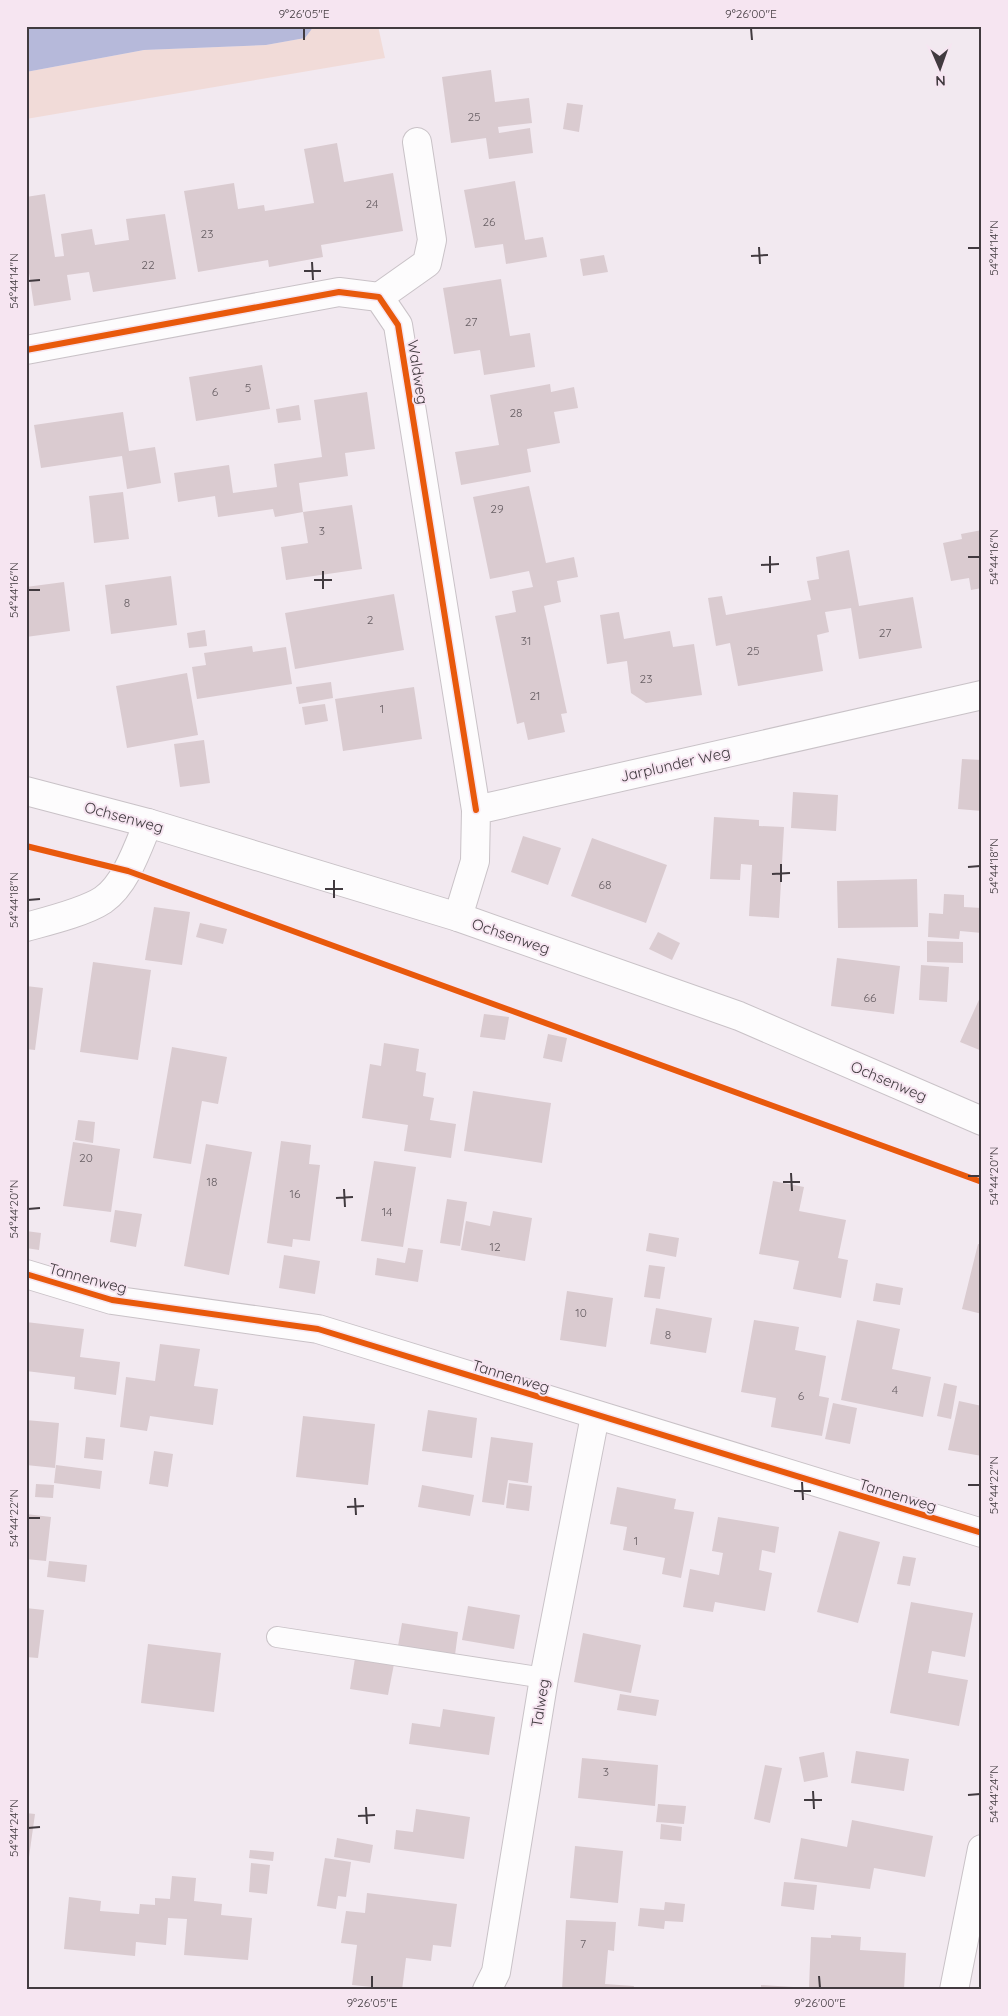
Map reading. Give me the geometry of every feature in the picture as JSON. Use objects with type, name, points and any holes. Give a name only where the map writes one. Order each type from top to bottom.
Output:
[{"type":"street","points":[[26,350],[339,292],[379,297],[428,263],[432,240],[417,142]]},
{"type":"street","name":"Waldweg","points":[[379,297],[398,325],[476,810]]},
{"type":"street","name":"Jarplunder Weg","points":[[476,810],[982,695]]},
{"type":"street","name":"Ochsenweg","points":[[26,792],[148,823],[458,917],[738,1016],[982,1121]]},
{"type":"street","points":[[458,917],[475,861],[476,810]]},
{"type":"street","points":[[26,927],[64,916],[104,900],[128,871],[148,823]]},
{"type":"street","name":"Tannenweg","points":[[26,1274],[112,1300],[318,1329],[595,1416],[982,1533]]},
{"type":"street","name":"Talweg","points":[[487,1990],[496,1972],[544,1678],[595,1416]]},
{"type":"street","points":[[954,1990],[982,1849]]},
{"type":"lane","points":[[277,1637],[544,1678]]},
{"type":"shaded area","points":[[314,26],[378,26],[385,58],[26,119],[26,72],[144,50],[266,45],[305,38]]},
{"type":"water","points":[[26,26],[314,26],[305,38],[266,45],[144,50],[26,72]]},
{"type":"building","points":[[491,70],[495,102],[529,98],[532,123],[498,127],[499,133],[530,128],[533,153],[489,159],[486,138],[451,143],[442,77]]},
{"type":"building","points":[[567,103],[583,105],[579,132],[563,129]]},
{"type":"building","points":[[337,143],[344,182],[393,173],[403,231],[321,245],[323,257],[269,267],[268,260],[198,272],[184,191],[234,183],[238,209],[264,205],[265,211],[314,203],[304,149]]},
{"type":"building","points":[[515,181],[525,240],[543,237],[547,257],[506,264],[503,244],[475,248],[464,190]]},
{"type":"building","points":[[45,194],[55,257],[64,256],[61,234],[92,229],[95,245],[129,240],[126,219],[165,214],[176,279],[93,292],[89,272],[67,275],[71,300],[34,306],[29,273],[26,273],[26,197]]},
{"type":"building","points":[[604,255],[608,272],[583,276],[580,259]]},
{"type":"building","points":[[501,279],[510,336],[530,333],[535,367],[484,375],[480,350],[454,354],[443,288]]},
{"type":"building","points":[[262,365],[270,409],[196,421],[189,377]]},
{"type":"building","points":[[550,384],[551,392],[574,387],[578,408],[554,412],[560,443],[527,449],[531,472],[461,485],[455,452],[499,445],[490,395]]},
{"type":"building","points":[[367,392],[375,449],[345,453],[348,476],[299,483],[303,512],[275,517],[273,509],[218,517],[215,496],[178,502],[174,473],[229,465],[233,493],[277,487],[274,464],[322,457],[314,400]]},
{"type":"building","points":[[299,405],[301,420],[278,423],[276,409]]},
{"type":"building","points":[[123,412],[129,451],[155,447],[161,483],[127,489],[122,456],[41,468],[34,425]]},
{"type":"building","points":[[529,486],[546,563],[574,557],[578,577],[557,581],[561,602],[544,606],[567,713],[561,714],[565,732],[528,740],[524,722],[517,724],[495,616],[516,612],[512,591],[533,587],[529,571],[490,579],[473,497]]},
{"type":"building","points":[[123,492],[129,539],[94,543],[89,496]]},
{"type":"building","points":[[352,505],[362,569],[286,580],[281,547],[308,543],[303,512]]},
{"type":"building","points":[[982,530],[982,588],[971,590],[969,578],[951,581],[943,543],[962,539],[961,534]]},
{"type":"building","points":[[849,550],[859,606],[913,597],[922,648],[859,659],[851,608],[825,612],[829,632],[817,635],[823,671],[738,686],[730,643],[716,646],[708,598],[722,596],[726,615],[811,600],[807,581],[819,579],[816,557]]},
{"type":"building","points":[[171,576],[177,625],[111,634],[105,585]]},
{"type":"building","points":[[64,582],[70,631],[26,637],[26,587]]},
{"type":"building","points":[[394,594],[404,650],[295,669],[285,613]]},
{"type":"building","points":[[619,612],[624,639],[670,631],[673,647],[694,644],[702,695],[646,703],[631,693],[627,661],[607,664],[600,615]]},
{"type":"building","points":[[205,630],[207,646],[189,648],[187,633]]},
{"type":"building","points":[[252,646],[253,652],[286,647],[292,684],[197,699],[192,667],[206,665],[204,653]]},
{"type":"building","points":[[187,673],[198,735],[127,748],[116,686]]},
{"type":"building","points":[[331,682],[333,698],[299,704],[296,687]]},
{"type":"building","points":[[414,687],[422,739],[343,751],[335,699]]},
{"type":"building","points":[[325,704],[328,721],[305,725],[302,707]]},
{"type":"building","points":[[204,740],[210,783],[180,787],[174,744]]},
{"type":"building","points":[[962,759],[982,760],[982,811],[958,809]]},
{"type":"building","points":[[793,792],[838,795],[836,831],[791,828]]},
{"type":"building","points":[[714,817],[759,820],[759,826],[784,827],[779,918],[749,916],[752,865],[741,864],[740,880],[710,879]]},
{"type":"building","points":[[523,836],[561,848],[548,885],[511,872]]},
{"type":"building","points":[[592,838],[667,865],[646,923],[571,896]]},
{"type":"building","points":[[917,879],[918,927],[838,928],[837,881]]},
{"type":"building","points":[[944,894],[964,895],[964,907],[982,908],[982,933],[960,931],[959,939],[928,937],[929,913],[943,914]]},
{"type":"building","points":[[154,907],[190,912],[182,965],[145,960]]},
{"type":"building","points":[[200,923],[227,929],[223,944],[196,937]]},
{"type":"building","points":[[658,932],[680,943],[672,960],[649,949]]},
{"type":"building","points":[[927,941],[963,942],[963,963],[927,962]]},
{"type":"building","points":[[837,958],[900,966],[894,1014],[831,1006]]},
{"type":"building","points":[[93,962],[151,970],[138,1060],[80,1052]]},
{"type":"building","points":[[921,965],[949,967],[947,1002],[919,1000]]},
{"type":"building","points":[[26,986],[43,988],[35,1050],[26,1049]]},
{"type":"building","points":[[982,993],[982,1051],[960,1042]]},
{"type":"building","points":[[484,1014],[509,1017],[505,1040],[480,1037]]},
{"type":"building","points":[[548,1034],[567,1038],[562,1062],[543,1058]]},
{"type":"building","points":[[384,1043],[419,1049],[416,1071],[426,1073],[423,1096],[434,1098],[430,1120],[456,1124],[451,1158],[404,1151],[408,1125],[362,1118],[370,1064],[381,1066]]},
{"type":"building","points":[[172,1047],[227,1057],[218,1104],[202,1101],[191,1164],[153,1158]]},
{"type":"building","points":[[473,1091],[551,1103],[542,1163],[464,1151]]},
{"type":"building","points":[[78,1120],[95,1122],[93,1143],[75,1140]]},
{"type":"building","points":[[281,1141],[311,1145],[309,1164],[320,1165],[310,1241],[293,1239],[292,1247],[267,1243]]},
{"type":"building","points":[[73,1142],[120,1149],[111,1212],[63,1206]]},
{"type":"building","points":[[206,1144],[252,1152],[229,1275],[184,1266]]},
{"type":"building","points":[[374,1161],[416,1167],[403,1247],[361,1241]]},
{"type":"building","points":[[773,1181],[804,1187],[799,1211],[846,1220],[838,1258],[848,1260],[841,1298],[793,1289],[799,1261],[759,1254]]},
{"type":"building","points":[[447,1199],[467,1202],[460,1246],[440,1243]]},
{"type":"building","points":[[115,1210],[142,1214],[136,1247],[110,1242]]},
{"type":"building","points":[[493,1211],[532,1218],[525,1261],[461,1250],[466,1221],[490,1226]]},
{"type":"building","points":[[26,1231],[41,1233],[39,1250],[26,1248]]},
{"type":"building","points":[[649,1233],[679,1238],[676,1257],[646,1251]]},
{"type":"building","points":[[978,1244],[982,1245],[982,1314],[962,1309]]},
{"type":"building","points":[[408,1248],[423,1250],[418,1282],[375,1275],[377,1258],[405,1263]]},
{"type":"building","points":[[284,1255],[320,1261],[315,1294],[279,1288]]},
{"type":"building","points":[[649,1265],[665,1267],[660,1299],[644,1297]]},
{"type":"building","points":[[876,1283],[903,1288],[900,1305],[873,1301]]},
{"type":"building","points":[[567,1291],[613,1298],[606,1347],[560,1340]]},
{"type":"building","points":[[656,1308],[712,1318],[706,1353],[650,1344]]},
{"type":"building","points":[[754,1320],[799,1327],[795,1350],[826,1356],[819,1396],[829,1398],[822,1436],[771,1427],[776,1398],[741,1392]]},
{"type":"building","points":[[857,1320],[900,1329],[892,1369],[931,1377],[923,1417],[841,1400]]},
{"type":"building","points":[[26,1322],[84,1329],[80,1357],[120,1362],[116,1395],[74,1389],[75,1377],[26,1371]]},
{"type":"building","points":[[160,1344],[200,1349],[194,1386],[218,1389],[213,1425],[150,1416],[147,1431],[120,1427],[126,1377],[155,1381]]},
{"type":"building","points":[[944,1383],[957,1386],[951,1419],[937,1416]]},
{"type":"building","points":[[959,1401],[982,1406],[982,1456],[948,1450]]},
{"type":"building","points":[[833,1403],[857,1408],[850,1444],[825,1439]]},
{"type":"building","points":[[428,1410],[477,1418],[472,1458],[422,1451]]},
{"type":"building","points":[[303,1416],[375,1424],[368,1485],[296,1477]]},
{"type":"building","points":[[26,1420],[59,1423],[55,1468],[26,1465]]},
{"type":"building","points":[[86,1437],[105,1439],[103,1460],[84,1458]]},
{"type":"building","points":[[491,1437],[533,1443],[528,1483],[508,1480],[504,1505],[482,1502]]},
{"type":"building","points":[[154,1451],[173,1454],[168,1487],[149,1484]]},
{"type":"building","points":[[56,1465],[102,1471],[100,1489],[54,1483]]},
{"type":"building","points":[[509,1483],[532,1486],[529,1511],[506,1508]]},
{"type":"building","points":[[36,1484],[54,1485],[53,1498],[35,1497]]},
{"type":"building","points":[[422,1485],[474,1495],[470,1516],[418,1507]]},
{"type":"building","points":[[617,1487],[676,1499],[674,1509],[694,1512],[681,1578],[662,1574],[665,1558],[623,1550],[627,1527],[610,1524]]},
{"type":"building","points":[[26,1514],[51,1517],[46,1561],[26,1559]]},
{"type":"building","points":[[718,1517],[779,1527],[775,1553],[762,1550],[759,1570],[772,1573],[765,1611],[715,1602],[713,1612],[683,1607],[690,1569],[719,1575],[723,1553],[712,1551]]},
{"type":"building","points":[[839,1531],[880,1542],[858,1623],[817,1612]]},
{"type":"building","points":[[903,1556],[916,1558],[910,1586],[897,1584]]},
{"type":"building","points":[[49,1561],[87,1565],[85,1582],[47,1577]]},
{"type":"building","points":[[911,1602],[973,1613],[965,1657],[932,1651],[928,1673],[968,1680],[959,1726],[890,1713]]},
{"type":"building","points":[[468,1606],[520,1615],[514,1649],[462,1640]]},
{"type":"building","points":[[26,1608],[44,1610],[38,1658],[26,1657]]},
{"type":"building","points":[[402,1623],[458,1632],[455,1655],[398,1646]]},
{"type":"building","points":[[583,1633],[641,1645],[631,1693],[574,1682]]},
{"type":"building","points":[[148,1644],[221,1653],[214,1712],[141,1703]]},
{"type":"building","points":[[355,1658],[394,1664],[388,1695],[350,1689]]},
{"type":"building","points":[[620,1694],[659,1700],[656,1716],[617,1710]]},
{"type":"building","points":[[443,1709],[495,1717],[489,1755],[409,1744],[412,1723],[440,1727]]},
{"type":"building","points":[[856,1751],[909,1759],[904,1791],[851,1783]]},
{"type":"building","points":[[824,1752],[828,1777],[804,1782],[799,1757]]},
{"type":"building","points":[[582,1758],[658,1765],[655,1806],[578,1798]]},
{"type":"building","points":[[765,1765],[782,1768],[770,1823],[754,1819]]},
{"type":"building","points":[[658,1804],[686,1806],[684,1824],[656,1822]]},
{"type":"building","points":[[416,1809],[470,1817],[464,1859],[394,1849],[396,1830],[413,1832]]},
{"type":"building","points":[[26,1813],[35,1814],[29,1857],[26,1857]]},
{"type":"building","points":[[852,1820],[933,1836],[925,1877],[874,1868],[870,1889],[794,1879],[801,1838],[847,1847]]},
{"type":"building","points":[[661,1824],[682,1827],[681,1841],[660,1839]]},
{"type":"building","points":[[337,1838],[373,1845],[370,1863],[334,1857]]},
{"type":"building","points":[[575,1846],[623,1851],[618,1903],[570,1898]]},
{"type":"building","points":[[250,1850],[274,1852],[273,1861],[249,1858]]},
{"type":"building","points":[[325,1858],[351,1862],[346,1897],[338,1896],[336,1909],[317,1906]]},
{"type":"building","points":[[251,1863],[270,1865],[267,1894],[249,1892]]},
{"type":"building","points":[[172,1876],[196,1878],[194,1901],[222,1904],[221,1915],[252,1918],[248,1960],[184,1955],[187,1919],[168,1918],[166,1945],[136,1942],[135,1956],[64,1949],[69,1897],[101,1901],[100,1911],[139,1914],[140,1904],[155,1905],[155,1898],[170,1899]]},
{"type":"building","points":[[784,1882],[817,1885],[814,1910],[781,1906]]},
{"type":"building","points":[[367,1893],[457,1904],[451,1947],[433,1945],[431,1961],[406,1958],[402,1990],[352,1985],[357,1945],[341,1943],[346,1911],[365,1913]]},
{"type":"building","points":[[665,1902],[685,1904],[683,1922],[665,1921],[664,1929],[638,1926],[640,1908],[664,1910]]},
{"type":"building","points":[[566,1920],[616,1922],[614,1951],[608,1950],[605,1984],[634,1986],[633,1990],[562,1990]]},
{"type":"building","points":[[831,1935],[861,1937],[860,1950],[906,1953],[904,1990],[809,1987],[811,1937],[831,1938]]},
{"type":"building","points":[[761,1985],[809,1988],[809,1990],[761,1990]]},
{"type":"cycle path","points":[[26,350],[339,292],[379,297],[398,325],[476,810]]},
{"type":"cycle path","points":[[26,846],[128,871],[982,1182]]},
{"type":"cycle path","points":[[26,1274],[112,1300],[318,1329],[982,1533]]}]
